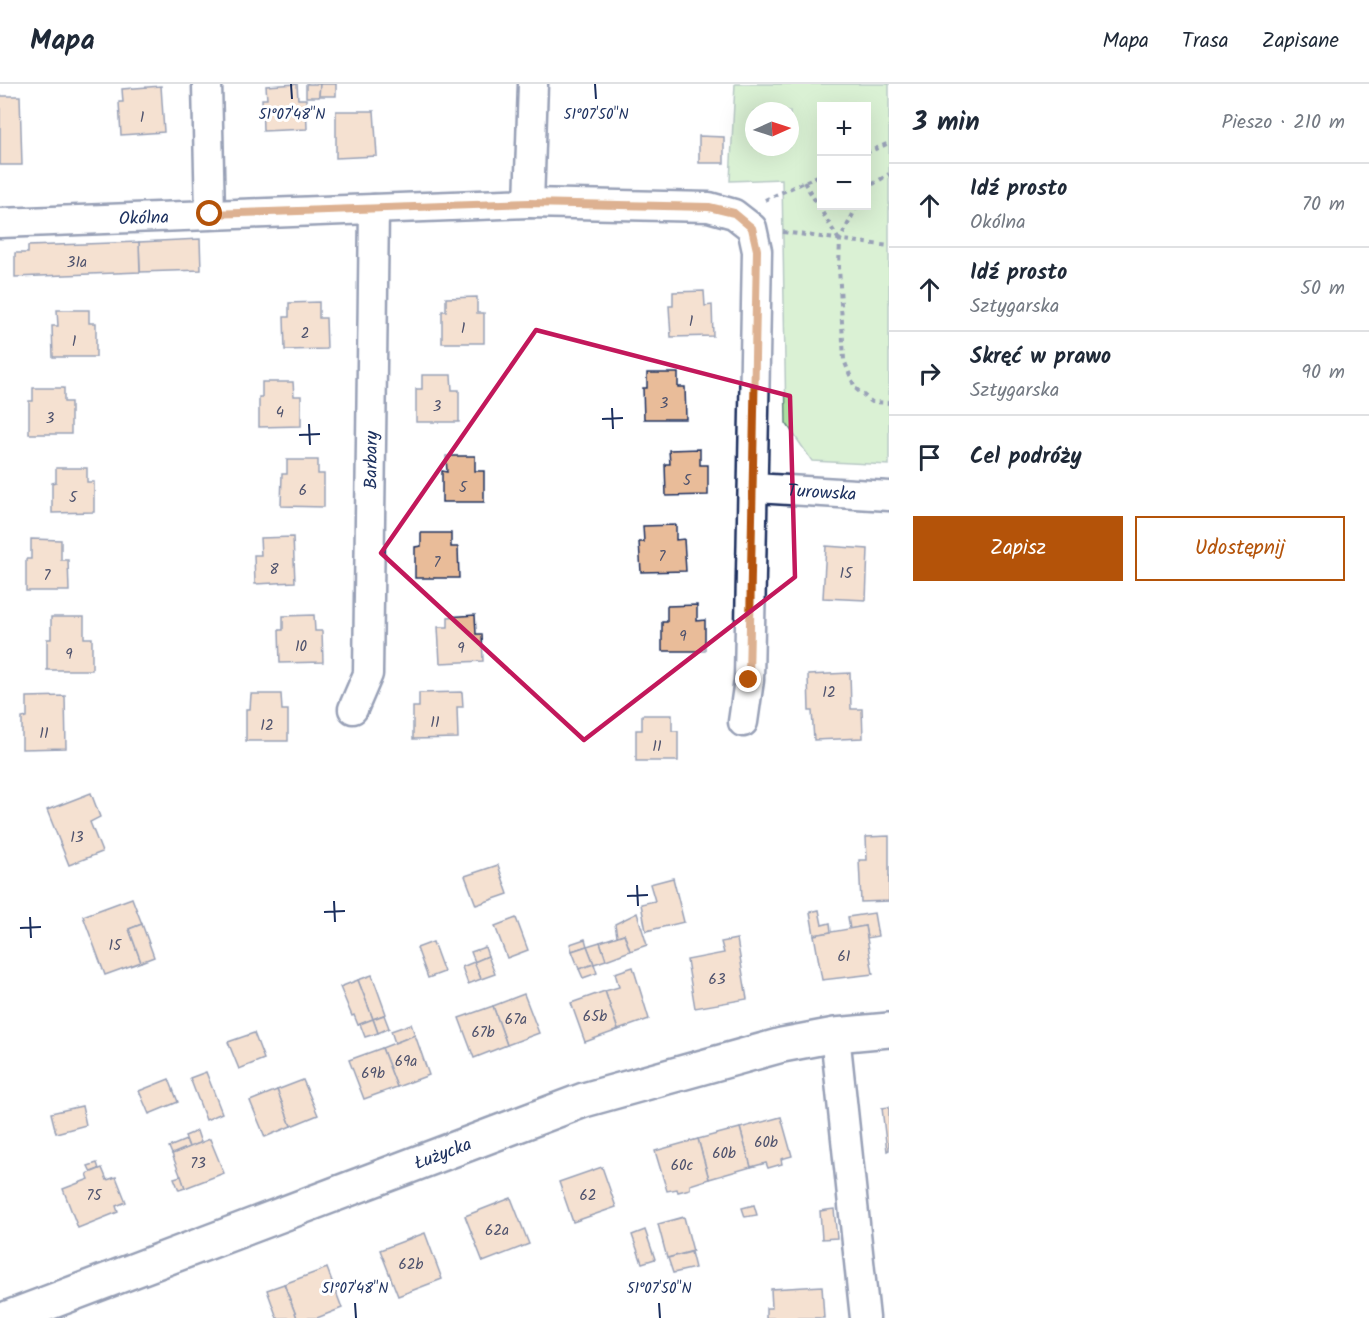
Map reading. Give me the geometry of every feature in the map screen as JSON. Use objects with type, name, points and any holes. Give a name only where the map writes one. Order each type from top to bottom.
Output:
[{"type":"main road","name":"Łużycka","points":[[8,1318],[584,1100],[782,1045],[835,1035],[889,1030]]},
{"type":"street","points":[[207,84],[210,214]]},
{"type":"street","points":[[529,203],[533,84]]},
{"type":"street","name":"Okólna","points":[[0,223],[529,203],[709,207],[743,221]]},
{"type":"street","name":"Barbary","points":[[353,709],[368,674],[374,209]]},
{"type":"street","points":[[743,221],[757,250],[749,680],[743,722]]},
{"type":"street","name":"Turowska","points":[[753,489],[889,496]]},
{"type":"street","points":[[835,1035],[865,1318]]},
{"type":"path","points":[[871,151],[889,143]]},
{"type":"path","points":[[871,186],[889,174]]},
{"type":"path","points":[[743,221],[817,176]]},
{"type":"path","points":[[804,182],[840,240]]},
{"type":"path","points":[[855,210],[840,240],[843,348],[848,374],[855,388],[872,402],[889,403]]},
{"type":"path","points":[[743,221],[840,240],[889,246]]},
{"type":"highlighted area","points":[[536,330],[790,396],[795,577],[584,740],[381,553]]},
{"type":"green space","points":[[735,84],[889,84],[889,465],[812,461],[786,423],[782,179],[730,181]]},
{"type":"building","points":[[297,84],[298,99],[306,99],[307,129],[263,131],[262,99],[267,99],[266,86]]},
{"type":"building","points":[[306,84],[320,84],[319,97],[306,97]]},
{"type":"building","points":[[320,84],[336,84],[336,96],[319,96]]},
{"type":"building","points":[[161,86],[164,132],[121,135],[119,102],[123,102],[122,89]]},
{"type":"building","points":[[0,96],[20,96],[22,165],[0,165]]},
{"type":"building","points":[[336,111],[374,111],[377,156],[336,158]]},
{"type":"building","points":[[699,136],[724,137],[724,163],[699,163]]},
{"type":"building","points":[[200,239],[201,270],[140,272],[139,242]]},
{"type":"building","points":[[139,242],[140,272],[15,277],[15,253],[28,253],[28,246]]},
{"type":"building","points":[[704,291],[705,306],[712,305],[713,336],[671,337],[669,306],[673,306],[673,292]]},
{"type":"building","points":[[477,297],[477,313],[484,313],[484,343],[442,343],[442,311],[446,311],[446,298]]},
{"type":"building","points":[[319,302],[319,318],[326,318],[327,349],[285,350],[284,317],[289,317],[289,303]]},
{"type":"building","points":[[57,310],[89,310],[89,323],[96,323],[96,357],[53,357],[52,326],[58,326]]},
{"type":"building","points":[[647,373],[678,373],[678,387],[685,387],[686,419],[644,419],[643,388],[647,388]]},
{"type":"building","points":[[422,375],[451,375],[452,390],[459,390],[459,422],[416,422],[416,389],[422,389]]},
{"type":"building","points":[[262,382],[293,382],[294,396],[301,396],[301,426],[259,427],[259,397],[262,397]]},
{"type":"building","points":[[33,388],[64,388],[64,402],[71,402],[71,434],[29,434],[29,401],[33,401]]},
{"type":"building","points":[[700,449],[700,465],[708,465],[708,495],[666,496],[665,464],[670,464],[669,450]]},
{"type":"building","points":[[446,456],[475,456],[475,471],[484,471],[484,502],[442,502],[442,471],[447,472]]},
{"type":"building","points":[[287,460],[318,460],[318,474],[324,474],[324,507],[281,506],[282,474],[287,474]]},
{"type":"building","points":[[56,468],[87,468],[87,482],[94,482],[94,512],[52,513],[52,483],[56,482]]},
{"type":"building","points":[[676,525],[676,540],[684,539],[686,571],[641,572],[639,542],[644,542],[643,526]]},
{"type":"building","points":[[421,533],[451,533],[451,547],[458,547],[459,578],[415,578],[415,547],[421,546]]},
{"type":"building","points":[[293,537],[295,582],[255,584],[254,555],[261,555],[260,538]]},
{"type":"building","points":[[31,539],[61,540],[61,560],[68,560],[69,591],[26,591],[26,559],[31,559]]},
{"type":"building","points":[[826,546],[868,549],[866,600],[823,598]]},
{"type":"building","points":[[697,605],[697,621],[705,620],[705,651],[662,651],[662,622],[667,622],[667,606]]},
{"type":"building","points":[[314,615],[315,631],[322,631],[323,662],[280,663],[279,630],[283,630],[283,616]]},
{"type":"building","points":[[475,615],[476,634],[482,634],[483,661],[440,663],[438,627],[448,627],[448,617]]},
{"type":"building","points":[[51,617],[84,617],[84,638],[92,638],[92,670],[47,670],[47,639],[51,639]]},
{"type":"building","points":[[850,673],[851,709],[862,709],[863,738],[814,740],[812,711],[809,711],[808,675]]},
{"type":"building","points":[[462,692],[463,707],[457,707],[458,738],[413,739],[413,707],[419,707],[419,693]]},
{"type":"building","points":[[251,694],[281,694],[282,710],[288,710],[288,741],[246,741],[246,709],[250,709]]},
{"type":"building","points":[[65,696],[66,748],[22,749],[22,718],[27,717],[27,697]]},
{"type":"building","points":[[642,715],[672,715],[672,731],[678,731],[678,761],[636,761],[636,730],[642,730]]},
{"type":"building","points":[[91,793],[100,817],[90,822],[102,852],[69,865],[47,810]]},
{"type":"building","points":[[889,836],[889,901],[861,902],[859,860],[867,860],[866,837]]},
{"type":"building","points":[[498,865],[508,894],[476,905],[465,876]]},
{"type":"building","points":[[673,878],[684,922],[646,931],[641,904],[655,901],[650,884]]},
{"type":"building","points":[[132,898],[142,924],[129,929],[141,962],[105,975],[83,916]]},
{"type":"building","points":[[819,910],[822,925],[830,923],[831,932],[814,935],[810,912]]},
{"type":"building","points":[[637,913],[647,945],[630,951],[624,934],[617,936],[615,924]]},
{"type":"building","points":[[874,913],[878,936],[867,938],[865,926],[850,929],[848,917]]},
{"type":"building","points":[[516,918],[528,950],[507,958],[495,926]]},
{"type":"building","points":[[142,924],[154,957],[141,962],[129,929]]},
{"type":"building","points":[[865,926],[873,974],[822,980],[814,935]]},
{"type":"building","points":[[624,934],[630,951],[606,960],[600,942]]},
{"type":"building","points":[[585,939],[587,946],[572,951],[570,944]]},
{"type":"building","points":[[737,939],[747,999],[695,1008],[687,960],[724,953],[721,942]]},
{"type":"building","points":[[433,942],[444,972],[428,978],[417,948]]},
{"type":"building","points":[[600,942],[606,960],[594,964],[587,946]]},
{"type":"building","points":[[587,946],[594,964],[579,969],[572,951]]},
{"type":"building","points":[[485,947],[488,956],[475,962],[471,952]]},
{"type":"building","points":[[488,956],[495,974],[481,979],[474,962]]},
{"type":"building","points":[[474,962],[481,979],[468,984],[462,967]]},
{"type":"building","points":[[594,964],[597,973],[583,978],[579,969]]},
{"type":"building","points":[[633,967],[649,1019],[618,1030],[605,991],[619,987],[615,973]]},
{"type":"building","points":[[372,975],[386,1014],[373,1019],[358,980]]},
{"type":"building","points":[[358,980],[373,1019],[358,1025],[340,987]]},
{"type":"building","points":[[605,991],[618,1030],[585,1042],[571,1003]]},
{"type":"building","points":[[524,994],[539,1033],[507,1045],[493,1006]]},
{"type":"building","points":[[493,1006],[507,1045],[474,1058],[459,1018]]},
{"type":"building","points":[[384,1015],[389,1028],[378,1033],[373,1019]]},
{"type":"building","points":[[373,1019],[378,1033],[365,1037],[360,1024]]},
{"type":"building","points":[[411,1024],[415,1035],[395,1043],[391,1031]]},
{"type":"building","points":[[254,1033],[264,1059],[239,1069],[228,1042]]},
{"type":"building","points":[[415,1035],[429,1075],[397,1087],[382,1048]]},
{"type":"building","points":[[382,1048],[397,1087],[364,1099],[349,1060]]},
{"type":"building","points":[[206,1072],[222,1113],[206,1120],[190,1078]]},
{"type":"building","points":[[169,1079],[178,1102],[149,1114],[139,1091]]},
{"type":"building","points":[[303,1080],[318,1115],[291,1126],[277,1090]]},
{"type":"building","points":[[277,1090],[291,1126],[265,1137],[250,1101]]},
{"type":"building","points":[[82,1106],[86,1125],[56,1133],[51,1113]]},
{"type":"building","points":[[889,1107],[889,1150],[887,1151],[882,1108]]},
{"type":"building","points":[[781,1117],[792,1156],[781,1159],[782,1164],[768,1168],[766,1163],[751,1167],[740,1128]]},
{"type":"building","points":[[740,1128],[751,1167],[709,1179],[698,1139]]},
{"type":"building","points":[[197,1131],[201,1143],[189,1147],[185,1136]]},
{"type":"building","points":[[210,1139],[224,1173],[185,1188],[172,1154]]},
{"type":"building","points":[[698,1139],[709,1179],[690,1185],[690,1189],[678,1192],[677,1189],[667,1191],[655,1151]]},
{"type":"building","points":[[186,1140],[189,1147],[172,1154],[169,1147]]},
{"type":"building","points":[[97,1163],[99,1169],[91,1172],[88,1166]]},
{"type":"building","points":[[602,1167],[616,1207],[573,1222],[559,1182]]},
{"type":"building","points":[[102,1168],[107,1180],[116,1177],[126,1202],[116,1206],[118,1212],[78,1228],[63,1189],[89,1179],[87,1174]]},
{"type":"building","points":[[181,1176],[185,1188],[179,1190],[174,1178]]},
{"type":"building","points":[[511,1198],[529,1244],[483,1262],[465,1216]]},
{"type":"building","points":[[754,1205],[757,1215],[745,1217],[742,1208]]},
{"type":"building","points":[[834,1209],[837,1238],[822,1239],[820,1211]]},
{"type":"building","points":[[684,1217],[693,1251],[667,1258],[658,1224]]},
{"type":"building","points":[[645,1230],[655,1259],[642,1263],[632,1235]]},
{"type":"building","points":[[425,1233],[442,1279],[398,1296],[380,1250]]},
{"type":"building","points":[[691,1252],[695,1268],[673,1273],[668,1258]]},
{"type":"building","points":[[327,1268],[342,1308],[317,1318],[297,1318],[284,1284]]},
{"type":"building","points":[[284,1284],[297,1318],[277,1318],[267,1290]]},
{"type":"building","points":[[822,1286],[824,1318],[766,1318],[766,1308],[772,1308],[771,1289]]},
{"type":"route","points":[[210,214],[529,203],[709,207],[734,213],[752,228],[757,250],[749,680]]}]
